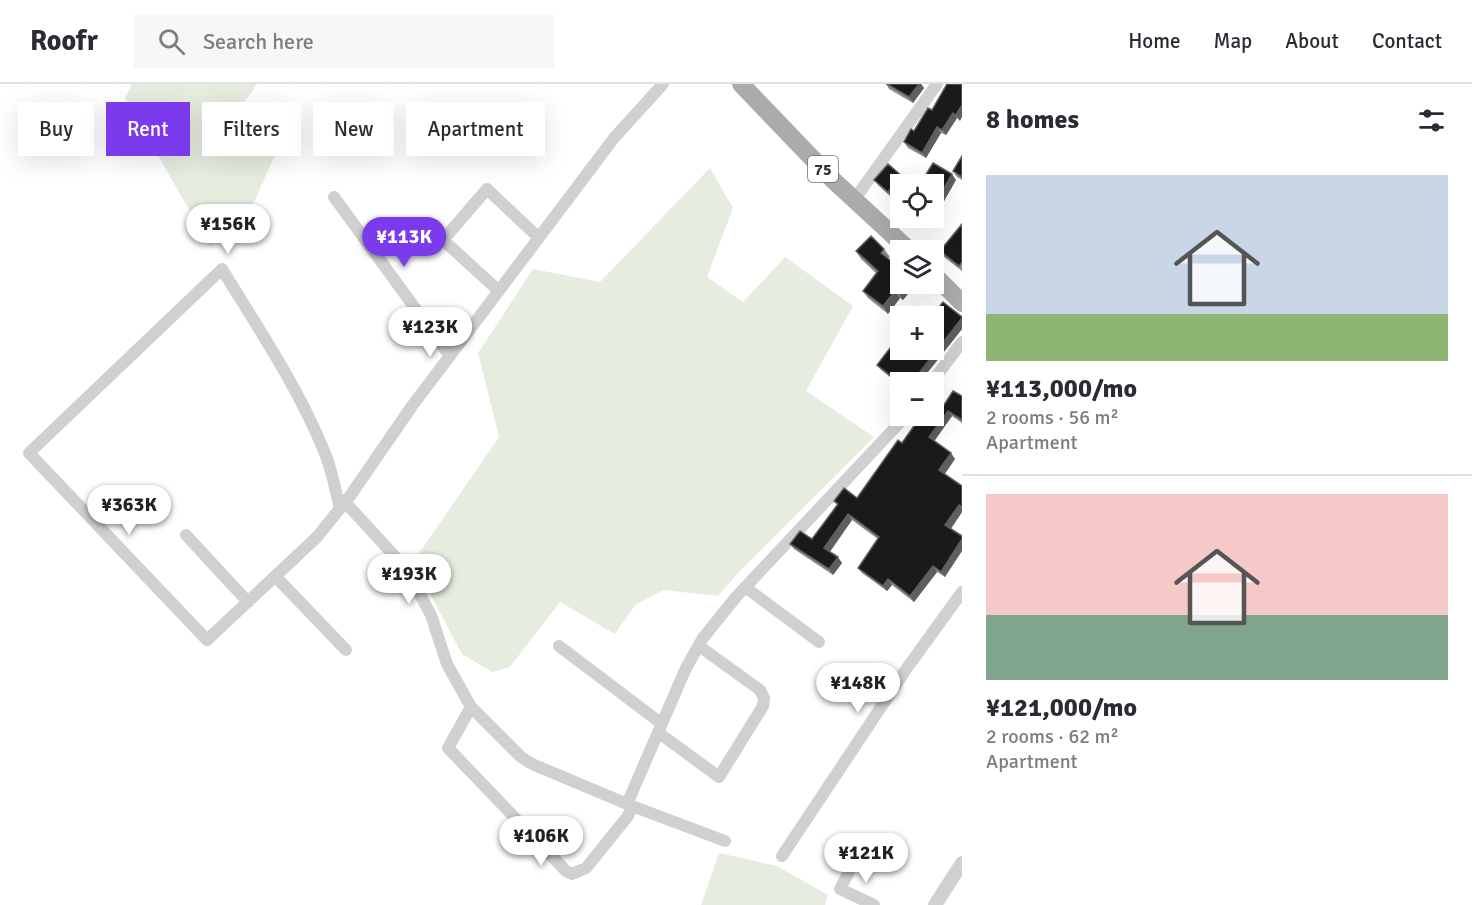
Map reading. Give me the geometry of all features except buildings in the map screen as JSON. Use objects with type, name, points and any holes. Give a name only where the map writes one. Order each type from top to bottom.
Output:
[{"type":"main road","name":"75","points":[[741,84],[854,200],[898,240]]},
{"type":"main road","points":[[944,285],[962,303]]},
{"type":"street","points":[[663,84],[614,138],[450,356],[342,505],[317,537],[207,640],[29,453],[222,269],[280,365],[313,427],[342,505],[399,561],[411,578],[431,615],[447,664],[471,707],[527,761],[629,805],[724,841]]},
{"type":"street","points":[[854,200],[937,84]]},
{"type":"street","points":[[499,291],[443,240],[487,189],[539,238]]},
{"type":"street","points":[[334,197],[450,356]]},
{"type":"street","points":[[940,372],[962,342]]},
{"type":"street","points":[[471,707],[448,748],[566,871],[572,874],[586,868],[628,816],[629,805],[660,729],[686,668],[699,646],[745,587],[897,426]]},
{"type":"street","points":[[186,535],[248,602]]},
{"type":"street","points":[[275,576],[346,650]]},
{"type":"street","points":[[745,587],[819,642]]},
{"type":"street","points":[[782,856],[907,668],[962,592]]},
{"type":"street","points":[[559,646],[719,777],[763,706],[764,698],[760,690],[699,646]]},
{"type":"street","points":[[935,905],[962,863]]},
{"type":"street","points":[[852,866],[840,889],[874,905]]},
{"type":"shaded area","points":[[132,84],[257,84],[244,102],[202,102],[202,156],[275,156],[247,218],[210,246],[158,156],[190,156],[190,102],[127,102],[125,98]]},
{"type":"shaded area","points":[[710,168],[733,208],[707,277],[743,302],[785,257],[853,306],[806,391],[874,437],[736,575],[718,596],[664,590],[635,605],[615,634],[560,602],[510,667],[492,672],[462,654],[413,562],[499,437],[478,353],[533,269],[600,282]]},
{"type":"shaded area","points":[[719,853],[777,866],[828,895],[825,905],[701,905]]}]
